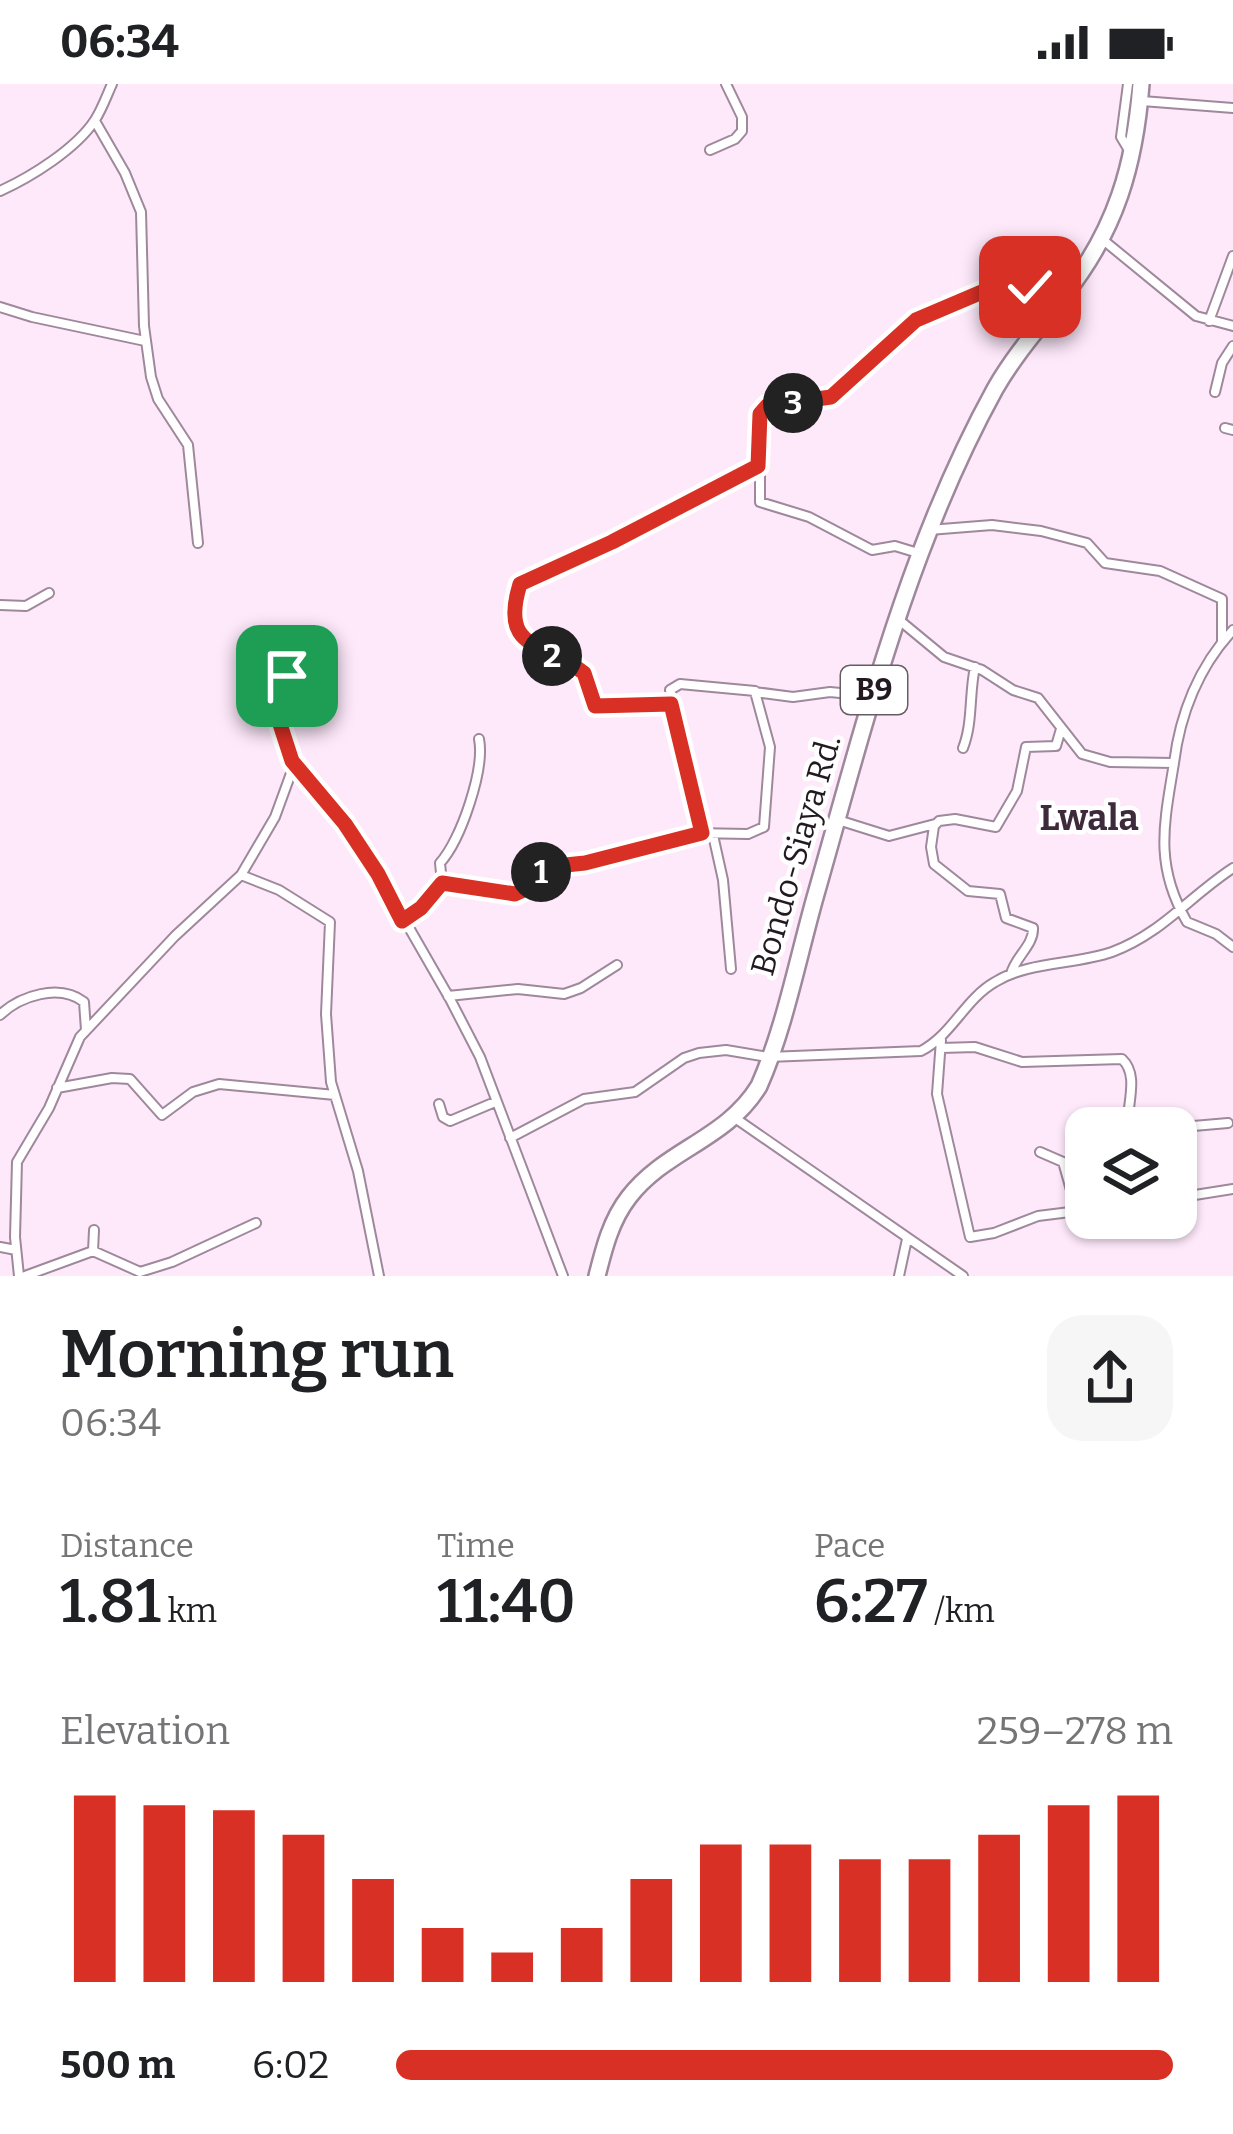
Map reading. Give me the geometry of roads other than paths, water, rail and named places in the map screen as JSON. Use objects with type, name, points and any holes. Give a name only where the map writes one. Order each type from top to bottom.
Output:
[{"type":"highway","name":"Bondo-Siaya Rd.","points":[[597,1276],[616,1216],[635,1190],[658,1168],[735,1118],[759,1086],[872,696],[919,553],[995,389],[1102,238],[1122,199],[1141,92]]},
{"type":"street","points":[[0,191],[46,166],[95,121],[112,84]]},
{"type":"street","points":[[710,151],[742,131],[742,117],[726,84]]},
{"type":"street","points":[[1128,84],[1121,137],[1133,157]]},
{"type":"street","points":[[1141,92],[1233,108]]},
{"type":"street","points":[[95,121],[141,212],[145,341],[158,399],[188,445],[197,543]]},
{"type":"street","points":[[1102,238],[1196,316],[1233,326]]},
{"type":"street","points":[[1209,321],[1233,256]]},
{"type":"street","points":[[919,553],[895,545],[872,550],[809,517],[764,505],[759,498],[760,414],[764,409],[838,393],[916,320],[988,289],[1014,283],[1057,304]]},
{"type":"street","points":[[0,307],[145,341]]},
{"type":"street","points":[[1215,392],[1222,363],[1233,346]]},
{"type":"street","points":[[671,704],[595,706],[584,673],[534,648],[519,634],[514,620],[518,588],[525,579],[590,553],[758,466]]},
{"type":"street","points":[[928,530],[1007,525],[1085,542],[1105,563],[1156,570],[1222,599],[1222,641]]},
{"type":"street","points":[[0,605],[26,606],[49,593]]},
{"type":"street","points":[[897,618],[942,656],[1038,698],[1075,748],[1091,758],[1174,763]]},
{"type":"street","points":[[1233,630],[1222,641],[1183,716],[1162,851],[1190,925],[1216,934],[1233,947]]},
{"type":"street","points":[[273,657],[286,671],[278,718],[294,765],[345,824],[448,996],[479,1057],[563,1276]]},
{"type":"street","points":[[963,748],[975,667]]},
{"type":"street","points":[[731,969],[723,880],[670,689],[674,685],[793,697],[830,692],[872,696]]},
{"type":"street","points":[[442,883],[515,894],[528,888],[546,867],[585,863],[707,834],[748,834],[764,827],[770,747],[755,700],[757,691]]},
{"type":"street","points":[[838,820],[889,836],[955,819],[996,827],[1017,791],[1026,747],[1056,746],[1061,728]]},
{"type":"street","points":[[402,921],[421,908],[442,883],[440,863],[451,849],[481,766],[479,739]]},
{"type":"street","points":[[256,1223],[140,1272],[93,1251],[22,1276],[16,1250],[17,1162],[86,1030],[241,875],[275,818],[294,765]]},
{"type":"street","points":[[936,824],[934,864],[964,889],[1000,894],[1006,918],[1034,928],[1011,974]]},
{"type":"street","points":[[1065,1213],[1038,1216],[970,1237],[937,1094],[941,1043],[986,987],[1011,974],[1112,952],[1158,930],[1233,868]]},
{"type":"street","points":[[241,875],[279,890],[330,922],[326,1015],[335,1095],[358,1171],[379,1276]]},
{"type":"street","points":[[448,996],[518,989],[564,994],[617,965]]},
{"type":"street","points":[[0,1015],[28,995],[75,996],[83,1002],[86,1030]]},
{"type":"street","points":[[510,1138],[584,1099],[635,1092],[688,1055],[726,1050],[768,1057],[916,1053],[941,1043],[975,1047],[1022,1062],[1122,1059],[1132,1077],[1130,1107]]},
{"type":"street","points":[[57,1088],[130,1079],[162,1115],[194,1092],[219,1084],[335,1095]]},
{"type":"street","points":[[439,1104],[443,1117],[450,1120],[494,1102]]},
{"type":"street","points":[[735,1118],[963,1276]]},
{"type":"street","points":[[1197,1126],[1228,1123]]},
{"type":"street","points":[[1040,1152],[1065,1167]]},
{"type":"street","points":[[1197,1195],[1233,1189]]},
{"type":"street","points":[[93,1251],[94,1230]]},
{"type":"street","points":[[898,1276],[908,1239]]},
{"type":"street","points":[[0,1247],[16,1250]]},
{"type":"district","name":"Lwala","points":[[1089,818]]}]
